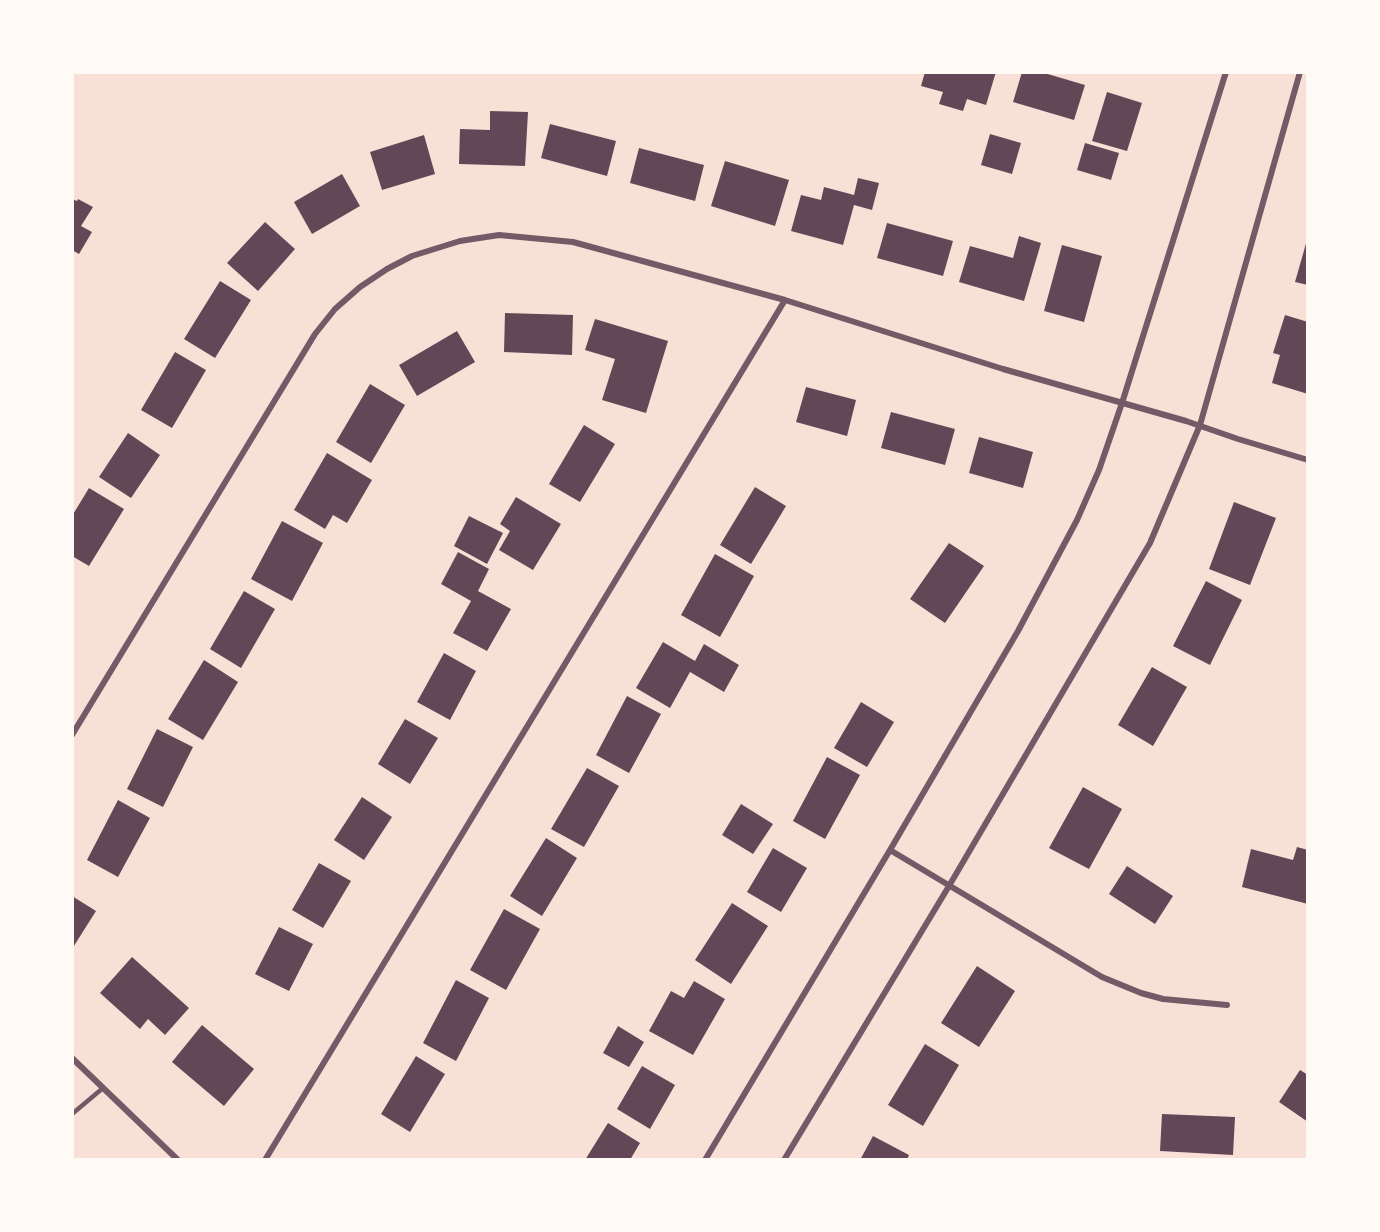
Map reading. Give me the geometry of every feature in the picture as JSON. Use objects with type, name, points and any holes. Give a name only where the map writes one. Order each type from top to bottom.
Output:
[{"type":"street","points":[[705,1160],[1018,631],[1077,520],[1099,470],[1122,403],[1226,72]]},
{"type":"street","points":[[784,1160],[949,886],[1150,543],[1200,425],[1300,72]]},
{"type":"street","points":[[72,735],[315,334],[335,309],[387,269],[412,256],[460,242],[499,234],[573,242],[785,300],[1004,369],[1200,425],[1308,460]]},
{"type":"street","points":[[265,1160],[785,300]]},
{"type":"street","points":[[890,850],[1102,977],[1141,993],[1163,999],[1227,1005]]},
{"type":"street","points":[[72,1058],[177,1160]]},
{"type":"lane","points":[[72,1114],[103,1088]]},
{"type":"building","points":[[925,72],[996,72],[986,105],[967,99],[963,111],[939,104],[943,92],[921,86]]},
{"type":"building","points":[[1022,72],[1041,72],[1085,85],[1074,120],[1013,102]]},
{"type":"building","points":[[1107,92],[1142,103],[1127,151],[1092,141]]},
{"type":"building","points":[[490,111],[528,112],[525,166],[459,164],[460,129],[490,130]]},
{"type":"building","points":[[550,124],[616,141],[607,176],[541,158]]},
{"type":"building","points":[[990,134],[1021,143],[1012,174],[981,165]]},
{"type":"building","points":[[424,135],[435,174],[382,190],[370,152]]},
{"type":"building","points":[[1085,143],[1119,153],[1111,180],[1077,170]]},
{"type":"building","points":[[639,148],[704,165],[695,201],[630,183]]},
{"type":"building","points":[[725,161],[789,180],[775,226],[711,206]]},
{"type":"building","points":[[342,174],[360,206],[312,234],[294,202]]},
{"type":"building","points":[[858,178],[879,183],[872,210],[854,205],[843,245],[791,231],[801,195],[821,200],[824,187],[854,195]]},
{"type":"building","points":[[72,199],[77,201],[78,199],[93,207],[81,226],[92,232],[79,254],[72,250]]},
{"type":"building","points":[[265,222],[295,249],[258,291],[227,263]]},
{"type":"building","points":[[887,223],[953,241],[943,276],[877,258]]},
{"type":"building","points":[[1019,236],[1041,243],[1024,301],[959,282],[970,246],[1013,258]]},
{"type":"building","points":[[1308,240],[1308,285],[1295,282]]},
{"type":"building","points":[[1062,245],[1102,256],[1084,322],[1044,311]]},
{"type":"building","points":[[220,281],[251,300],[215,358],[184,339]]},
{"type":"building","points":[[505,313],[573,315],[572,355],[504,352]]},
{"type":"building","points":[[1285,315],[1308,322],[1308,394],[1272,383],[1280,355],[1273,353]]},
{"type":"building","points":[[595,319],[668,341],[646,413],[602,400],[615,359],[585,350]]},
{"type":"building","points":[[457,331],[475,362],[417,396],[399,365]]},
{"type":"building","points":[[175,352],[206,370],[172,428],[141,410]]},
{"type":"building","points":[[370,384],[405,405],[371,463],[336,442]]},
{"type":"building","points":[[806,387],[856,400],[847,436],[796,422]]},
{"type":"building","points":[[891,412],[955,429],[945,465],[881,448]]},
{"type":"building","points":[[584,425],[615,444],[580,502],[549,484]]},
{"type":"building","points":[[128,433],[160,455],[131,498],[99,477]]},
{"type":"building","points":[[979,437],[1033,452],[1023,488],[969,473]]},
{"type":"building","points":[[327,453],[372,480],[347,523],[333,515],[325,529],[294,510]]},
{"type":"building","points":[[755,487],[786,506],[751,564],[720,545]]},
{"type":"building","points":[[89,488],[124,509],[89,566],[72,556],[72,516]]},
{"type":"building","points":[[516,497],[561,524],[533,570],[499,550],[510,531],[500,524]]},
{"type":"building","points":[[1234,502],[1276,518],[1250,585],[1209,569]]},
{"type":"building","points":[[469,516],[503,533],[487,564],[454,546]]},
{"type":"building","points":[[282,521],[323,543],[292,601],[251,579]]},
{"type":"building","points":[[949,543],[984,566],[945,623],[910,599]]},
{"type":"building","points":[[458,552],[489,569],[478,591],[511,609],[487,651],[453,633],[471,601],[441,584]]},
{"type":"building","points":[[715,554],[754,576],[720,637],[681,615]]},
{"type":"building","points":[[1206,581],[1242,600],[1210,665],[1173,646]]},
{"type":"building","points":[[244,591],[275,609],[241,668],[210,649]]},
{"type":"building","points":[[663,642],[695,661],[704,644],[739,665],[724,692],[690,672],[670,708],[636,688]]},
{"type":"building","points":[[444,653],[476,671],[450,720],[417,702]]},
{"type":"building","points":[[204,660],[238,682],[203,740],[168,719]]},
{"type":"building","points":[[1152,667],[1187,687],[1153,746],[1118,725]]},
{"type":"building","points":[[627,696],[661,714],[629,773],[596,755]]},
{"type":"building","points":[[861,702],[894,722],[867,767],[834,748]]},
{"type":"building","points":[[405,719],[438,738],[410,784],[378,764]]},
{"type":"building","points":[[157,729],[193,747],[163,807],[127,789]]},
{"type":"building","points":[[827,757],[860,775],[825,839],[793,821]]},
{"type":"building","points":[[587,768],[619,786],[584,847],[551,829]]},
{"type":"building","points":[[1083,787],[1122,809],[1089,869],[1049,848]]},
{"type":"building","points":[[362,797],[392,817],[364,860],[334,840]]},
{"type":"building","points":[[118,800],[150,818],[118,877],[87,860]]},
{"type":"building","points":[[741,804],[773,824],[753,854],[722,835]]},
{"type":"building","points":[[546,838],[577,858],[542,916],[510,896]]},
{"type":"building","points":[[1297,847],[1308,850],[1308,904],[1242,887],[1251,849],[1293,860]]},
{"type":"building","points":[[773,848],[807,868],[781,912],[747,892]]},
{"type":"building","points":[[319,863],[351,881],[323,928],[292,910]]},
{"type":"building","points":[[1127,866],[1173,896],[1155,924],[1109,894]]},
{"type":"building","points":[[72,896],[96,911],[72,949]]},
{"type":"building","points":[[732,903],[768,926],[731,984],[695,960]]},
{"type":"building","points":[[504,909],[540,929],[506,990],[470,970]]},
{"type":"building","points":[[279,927],[313,944],[289,991],[255,974]]},
{"type":"building","points":[[132,957],[189,1008],[165,1035],[148,1019],[140,1029],[100,993]]},
{"type":"building","points":[[977,966],[1015,991],[979,1047],[941,1023]]},
{"type":"building","points":[[456,980],[489,998],[456,1061],[423,1043]]},
{"type":"building","points":[[694,981],[725,999],[693,1055],[649,1031],[671,991],[684,998]]},
{"type":"building","points":[[202,1025],[254,1069],[224,1106],[172,1062]]},
{"type":"building","points":[[618,1026],[644,1042],[629,1067],[603,1053]]},
{"type":"building","points":[[925,1044],[959,1065],[923,1126],[888,1105]]},
{"type":"building","points":[[416,1056],[445,1074],[410,1132],[381,1114]]},
{"type":"building","points":[[642,1066],[675,1085],[650,1129],[617,1109]]},
{"type":"building","points":[[1300,1070],[1308,1075],[1308,1122],[1279,1102]]},
{"type":"building","points":[[1162,1114],[1235,1117],[1233,1155],[1160,1151]]},
{"type":"building","points":[[608,1123],[640,1143],[630,1160],[585,1160]]},
{"type":"building","points":[[873,1136],[909,1155],[907,1160],[860,1160]]}]
